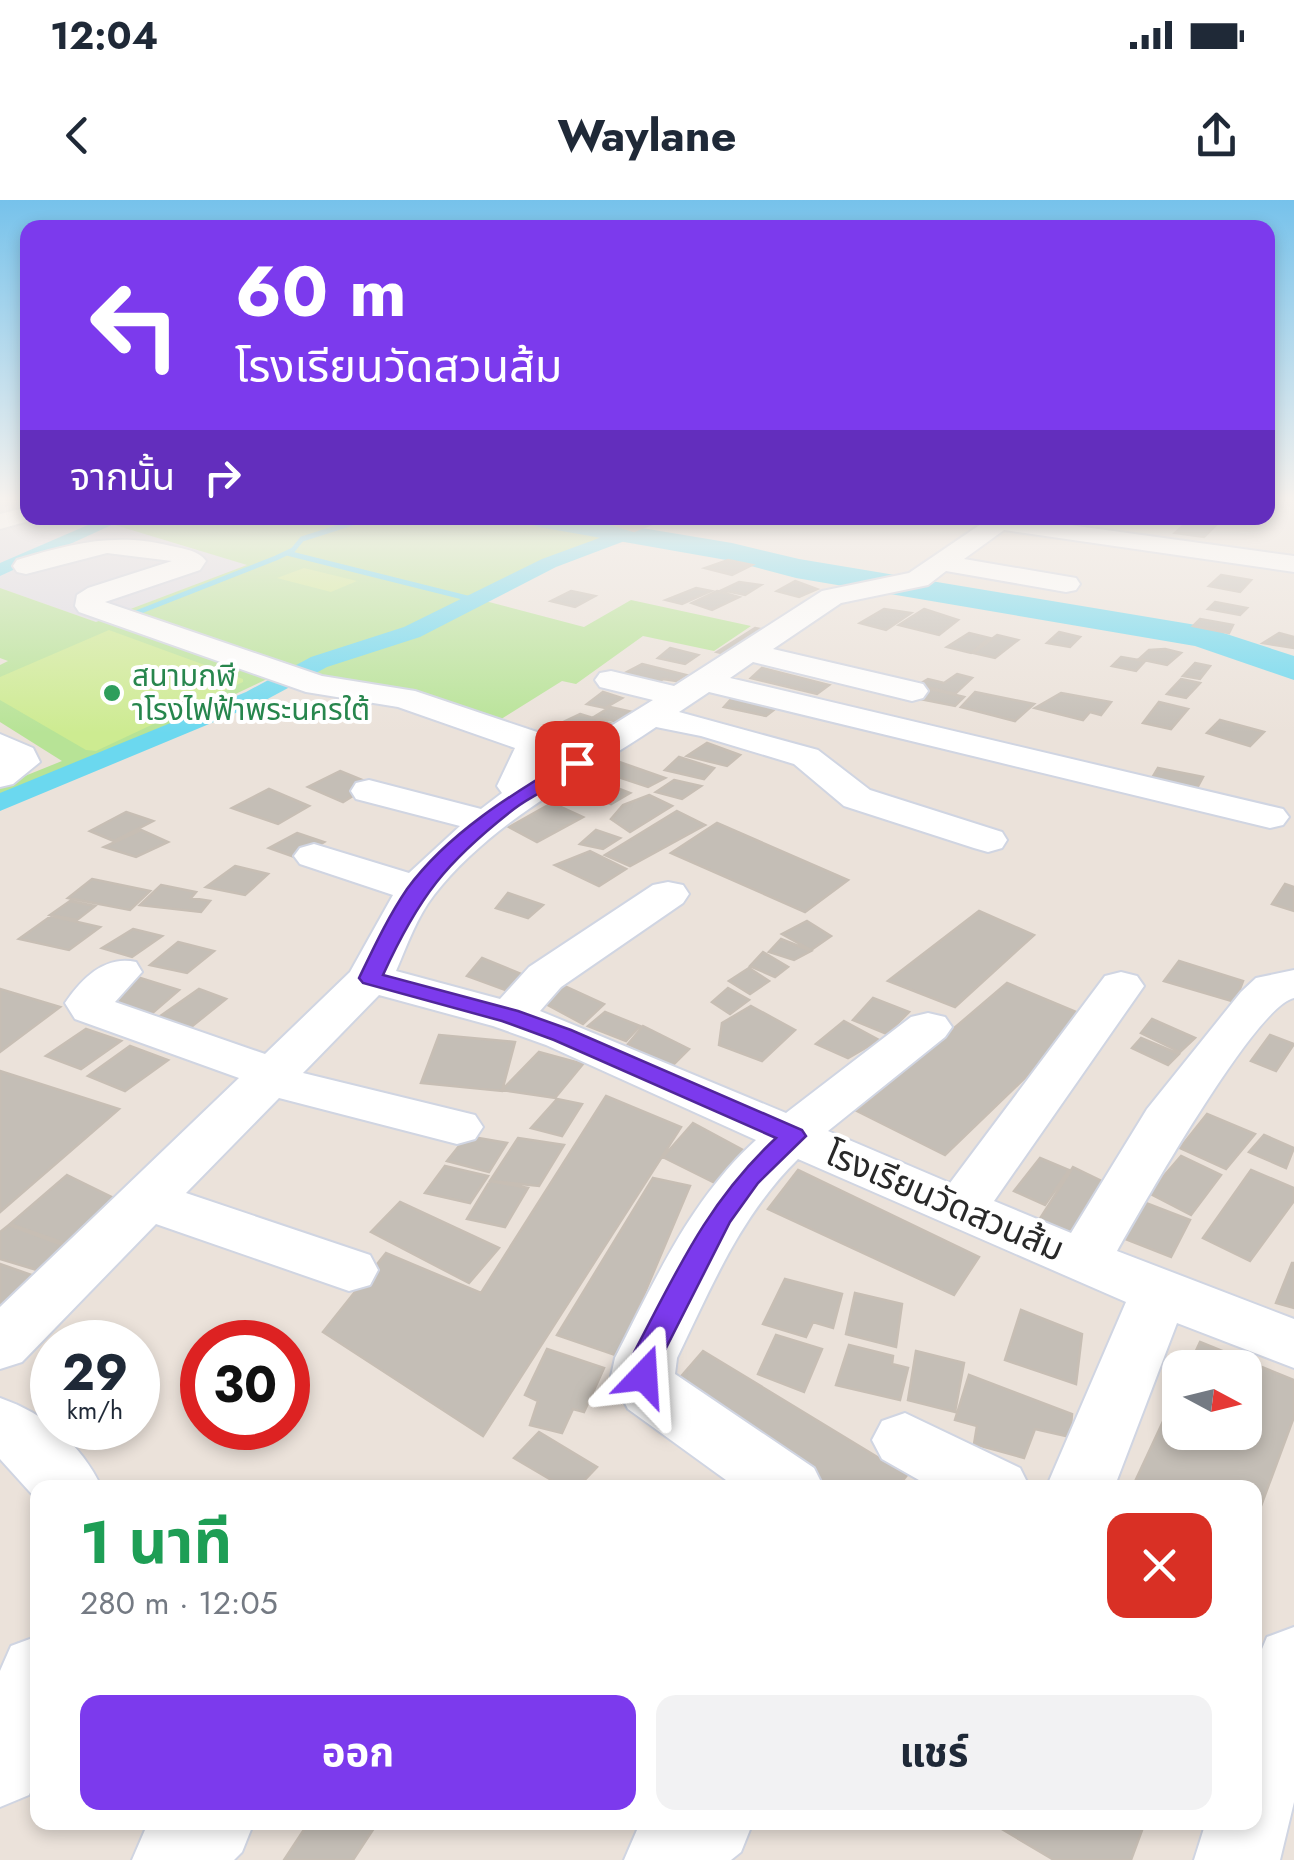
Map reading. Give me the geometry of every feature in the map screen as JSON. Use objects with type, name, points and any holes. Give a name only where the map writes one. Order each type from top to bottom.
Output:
[{"type":"street","points":[[146,577],[98,594],[87,602],[89,606],[326,688],[404,698],[525,739],[533,746],[515,786],[524,795]]},
{"type":"street","points":[[0,1345],[146,1200],[263,1072],[370,978],[417,889],[488,822],[838,594],[906,584],[918,577]]},
{"type":"street","points":[[747,652],[912,691]]},
{"type":"street","points":[[650,659],[707,727],[806,757],[858,798],[988,840]]},
{"type":"street","points":[[610,680],[1270,817]]},
{"type":"street","points":[[683,694],[1010,786]]},
{"type":"street","points":[[0,744],[21,756],[22,762],[0,776]]},
{"type":"street","points":[[369,792],[488,822]]},
{"type":"street","points":[[314,856],[417,889]]},
{"type":"street","points":[[510,1016],[545,977],[668,894]]},
{"type":"street","points":[[120,972],[92,996],[88,1003],[91,1009],[332,1096],[456,1127]]},
{"type":"street","name":"โรงเรียนวัดสวนส้ม","points":[[370,978],[510,1016],[562,1035],[959,1210],[1294,1344]]},
{"type":"street","points":[[1084,1261],[1165,1121],[1258,1002],[1272,988],[1294,984]]},
{"type":"street","points":[[959,1210],[1121,986]]},
{"type":"street","points":[[778,1480],[650,1391],[644,1376],[646,1358],[718,1218],[749,1177],[793,1136],[928,1027]]},
{"type":"street","points":[[146,1200],[349,1270]]},
{"type":"street","points":[[1083,1480],[1159,1293]]},
{"type":"street","points":[[0,1424],[31,1445],[61,1480]]},
{"type":"street","points":[[905,1440],[981,1480]]},
{"type":"street","points":[[1262,1773],[1294,1664]]},
{"type":"street","points":[[0,1766],[30,1692]]},
{"type":"street","points":[[175,1860],[204,1830]]},
{"type":"street","points":[[666,1860],[702,1830]]},
{"type":"street","points":[[1236,1860],[1245,1830]]},
{"type":"shaded area","points":[[0,577],[215,577],[96,622],[0,588]]},
{"type":"green space","points":[[214,577],[517,577],[470,597],[584,627],[631,600],[751,626],[714,651],[643,636],[576,684],[562,681],[498,721],[469,733],[290,668],[118,750],[0,795],[0,786],[62,761],[0,722],[0,665],[8,661],[0,658],[0,588],[96,622]]},
{"type":"green space","points":[[343,577],[357,581],[331,592],[277,578]]},
{"type":"green space","name":"สนามกฬี าโรงไฟฟ้าพระนครใต้","points":[[109,630],[243,682],[96,751],[86,750],[0,700],[0,677]]},
{"type":"building","points":[[1218,577],[1251,580],[1240,592],[1209,586]]},
{"type":"building","points":[[795,581],[817,589],[799,597],[777,591]]},
{"type":"building","points":[[739,582],[761,585],[745,595],[722,590]]},
{"type":"building","points":[[696,588],[711,591],[682,604],[666,600]]},
{"type":"building","points":[[571,591],[595,596],[575,607],[551,601]]},
{"type":"building","points":[[717,591],[739,597],[712,610],[692,603]]},
{"type":"building","points":[[1215,602],[1247,608],[1240,615],[1208,609]]},
{"type":"building","points":[[884,609],[911,613],[886,630],[860,623]]},
{"type":"building","points":[[924,609],[958,620],[939,635],[899,625]]},
{"type":"building","points":[[1200,619],[1233,625],[1229,633],[1193,626]]},
{"type":"building","points":[[755,628],[765,630],[729,655],[717,652]]},
{"type":"building","points":[[1059,632],[1080,637],[1070,647],[1047,643]]},
{"type":"building","points":[[969,633],[990,638],[971,653],[947,647]]},
{"type":"building","points":[[1279,633],[1294,637],[1294,648],[1263,643]]},
{"type":"building","points":[[997,635],[1018,640],[995,658],[973,653]]},
{"type":"building","points":[[670,648],[698,655],[685,664],[658,658]]},
{"type":"building","points":[[1149,650],[1181,653],[1167,665],[1139,659]]},
{"type":"building","points":[[1121,657],[1145,661],[1136,671],[1112,666]]},
{"type":"building","points":[[1195,663],[1210,666],[1200,679],[1183,676]]},
{"type":"building","points":[[642,664],[686,675],[656,684],[621,675]]},
{"type":"building","points":[[762,668],[829,685],[817,694],[751,678]]},
{"type":"building","points":[[957,674],[972,678],[955,694],[918,685],[928,679],[944,683]]},
{"type":"building","points":[[1181,679],[1200,683],[1186,698],[1167,694]]},
{"type":"building","points":[[931,689],[964,697],[955,706],[920,699]]},
{"type":"building","points":[[603,692],[622,698],[605,708],[587,704]]},
{"type":"building","points":[[975,692],[1034,704],[1015,721],[961,707]]},
{"type":"building","points":[[1061,693],[1111,702],[1101,715],[1090,712],[1083,720],[1035,708]]},
{"type":"building","points":[[734,696],[779,706],[766,716],[724,707]]},
{"type":"building","points":[[1159,702],[1188,709],[1171,729],[1143,723]]},
{"type":"building","points":[[610,707],[641,714],[629,724],[594,717]]},
{"type":"building","points":[[580,714],[613,724],[592,736],[555,726]]},
{"type":"building","points":[[1220,720],[1264,732],[1250,746],[1207,733]]},
{"type":"building","points":[[574,733],[604,738],[588,750],[560,742]]},
{"type":"building","points":[[707,743],[740,755],[727,766],[687,756]]},
{"type":"building","points":[[679,757],[714,768],[704,779],[665,770]]},
{"type":"building","points":[[608,758],[665,778],[648,787],[594,769]]},
{"type":"building","points":[[1158,768],[1203,777],[1197,788],[1152,778]]},
{"type":"building","points":[[340,771],[372,784],[343,802],[308,787]]},
{"type":"building","points":[[577,774],[599,785],[579,797],[560,787]]},
{"type":"building","points":[[674,780],[701,786],[682,799],[656,792]]},
{"type":"building","points":[[609,785],[630,793],[611,804],[590,796]]},
{"type":"building","points":[[269,789],[309,806],[278,824],[232,808]]},
{"type":"building","points":[[649,795],[672,806],[630,832],[611,819],[623,805]]},
{"type":"building","points":[[552,803],[583,817],[537,842],[509,827]]},
{"type":"building","points":[[677,811],[705,825],[630,866],[605,855]]},
{"type":"building","points":[[126,812],[153,821],[114,841],[90,831]]},
{"type":"building","points":[[717,823],[848,880],[805,912],[671,853]]},
{"type":"building","points":[[141,830],[168,842],[136,857],[104,847]]},
{"type":"building","points":[[596,830],[620,838],[603,849],[580,844]]},
{"type":"building","points":[[297,833],[324,842],[297,858],[269,848]]},
{"type":"building","points":[[590,851],[626,869],[599,886],[555,865]]},
{"type":"building","points":[[235,866],[268,874],[245,895],[206,887]]},
{"type":"building","points":[[92,879],[150,891],[130,910],[68,898]]},
{"type":"building","points":[[1285,884],[1294,887],[1294,911],[1272,904]]},
{"type":"building","points":[[161,885],[196,892],[191,898],[210,901],[201,912],[140,905]]},
{"type":"building","points":[[508,893],[543,905],[528,918],[496,908]]},
{"type":"building","points":[[70,901],[95,906],[77,920],[50,915]]},
{"type":"building","points":[[979,911],[1034,935],[955,1007],[888,981]]},
{"type":"building","points":[[51,916],[100,927],[69,950],[19,939]]},
{"type":"building","points":[[807,921],[831,936],[811,950],[782,934]]},
{"type":"building","points":[[133,929],[162,936],[132,957],[102,948]]},
{"type":"building","points":[[781,939],[811,951],[794,960],[769,952]]},
{"type":"building","points":[[178,942],[214,951],[187,973],[150,965]]},
{"type":"building","points":[[763,952],[788,967],[775,977],[750,966]]},
{"type":"building","points":[[482,958],[526,976],[511,992],[467,976]]},
{"type":"building","points":[[1179,961],[1243,981],[1235,1002],[1164,981]]},
{"type":"building","points":[[749,968],[769,981],[750,994],[729,981]]},
{"type":"building","points":[[137,977],[179,990],[150,1015],[107,1000]]},
{"type":"building","points":[[1007,983],[1088,1017],[945,1155],[857,1111]]},
{"type":"building","points":[[562,985],[604,1004],[583,1024],[544,1003]]},
{"type":"building","points":[[728,988],[749,1000],[730,1014],[712,1002]]},
{"type":"building","points":[[0,989],[60,1007],[0,1052]]},
{"type":"building","points":[[199,989],[226,999],[181,1035],[149,1024]]},
{"type":"building","points":[[873,998],[909,1012],[887,1034],[853,1020]]},
{"type":"building","points":[[751,1006],[795,1030],[762,1061],[719,1045],[722,1023]]},
{"type":"building","points":[[605,1012],[640,1026],[626,1041],[588,1026]]},
{"type":"building","points":[[1152,1019],[1195,1038],[1180,1052],[1141,1033]]},
{"type":"building","points":[[844,1021],[879,1040],[848,1058],[816,1044]]},
{"type":"building","points":[[643,1026],[689,1049],[672,1066],[628,1044]]},
{"type":"building","points":[[86,1029],[121,1041],[81,1069],[46,1056]]},
{"type":"building","points":[[439,1035],[515,1042],[502,1091],[421,1083]]},
{"type":"building","points":[[1270,1035],[1294,1044],[1276,1071],[1251,1061]]},
{"type":"building","points":[[1141,1038],[1179,1054],[1168,1065],[1132,1048]]},
{"type":"building","points":[[130,1046],[168,1060],[125,1091],[88,1076]]},
{"type":"building","points":[[539,1052],[583,1064],[555,1098],[502,1090]]},
{"type":"building","points":[[0,1071],[119,1109],[0,1212]]},
{"type":"building","points":[[606,1096],[681,1127],[483,1436],[323,1332],[386,1253],[481,1293]]},
{"type":"building","points":[[557,1099],[582,1104],[562,1136],[531,1128]]},
{"type":"building","points":[[1207,1114],[1255,1134],[1226,1169],[1180,1148]]},
{"type":"building","points":[[693,1123],[745,1151],[717,1184],[663,1157]]},
{"type":"building","points":[[1264,1135],[1294,1148],[1286,1168],[1249,1152]]},
{"type":"building","points":[[467,1136],[507,1143],[489,1172],[447,1161]]},
{"type":"building","points":[[518,1138],[564,1145],[539,1186],[490,1181]]},
{"type":"building","points":[[1181,1156],[1221,1175],[1191,1215],[1149,1193]]},
{"type":"building","points":[[1040,1158],[1069,1170],[1045,1205],[1014,1191]]},
{"type":"building","points":[[445,1166],[488,1176],[470,1203],[425,1193]]},
{"type":"building","points":[[1073,1167],[1118,1189],[1080,1241],[1039,1220]]},
{"type":"building","points":[[798,1170],[979,1257],[954,1295],[768,1209]]},
{"type":"building","points":[[1251,1170],[1294,1188],[1294,1201],[1250,1261],[1203,1238]]},
{"type":"building","points":[[67,1175],[124,1203],[78,1248],[10,1224]]},
{"type":"building","points":[[653,1178],[690,1186],[618,1356],[557,1335]]},
{"type":"building","points":[[490,1181],[528,1188],[505,1227],[467,1219]]},
{"type":"building","points":[[1138,1200],[1190,1220],[1171,1257],[1118,1236]]},
{"type":"building","points":[[400,1202],[499,1248],[469,1283],[371,1232]]},
{"type":"building","points":[[9,1225],[76,1250],[50,1274],[0,1259],[0,1232]]},
{"type":"building","points":[[1294,1263],[1294,1308],[1276,1303]]},
{"type":"building","points":[[0,1264],[43,1279],[13,1309],[0,1305]]},
{"type":"building","points":[[785,1279],[842,1294],[833,1328],[813,1322],[806,1337],[763,1324]]},
{"type":"building","points":[[855,1293],[902,1304],[896,1347],[846,1334]]},
{"type":"building","points":[[1021,1310],[1082,1334],[1076,1384],[1005,1360]]},
{"type":"building","points":[[776,1335],[822,1349],[804,1392],[758,1374]]},
{"type":"building","points":[[1200,1342],[1220,1350],[1196,1350]]},
{"type":"building","points":[[849,1345],[893,1356],[892,1364],[908,1368],[900,1400],[836,1385]]},
{"type":"building","points":[[547,1349],[604,1368],[584,1412],[573,1409],[562,1433],[530,1425],[538,1401],[525,1395]]},
{"type":"building","points":[[703,1351],[907,1475],[903,1480],[811,1480],[671,1388]]},
{"type":"building","points":[[916,1351],[964,1363],[955,1412],[908,1400]]},
{"type":"building","points":[[1262,1367],[1294,1380],[1294,1417],[1262,1503],[1262,1480],[1136,1480],[1162,1424],[1162,1450],[1262,1450]]},
{"type":"building","points":[[969,1375],[1072,1414],[1070,1437],[1035,1429],[1024,1458],[974,1444],[977,1426],[955,1420]]},
{"type":"building","points":[[539,1432],[597,1467],[585,1480],[551,1480],[514,1458]]},
{"type":"building","points":[[304,1830],[373,1830],[353,1860],[284,1860]]},
{"type":"building","points":[[1003,1830],[1142,1830],[1131,1860],[1054,1860]]},
{"type":"waterway","points":[[136,613],[226,577]]},
{"type":"waterway","points":[[385,577],[475,600]]},
{"type":"waterway","points":[[0,803],[254,697],[319,662],[412,632],[520,577]]},
{"type":"waterway","points":[[852,577],[1202,637],[1294,669]]},
{"type":"place","name":"สนามกฬี าโรงไฟฟ้าพระนครใต้","points":[[112,693]]},
{"type":"route","points":[[577,763],[511,803],[450,854],[417,889],[370,978],[510,1016],[562,1035],[793,1136],[749,1177],[718,1218],[646,1358],[644,1376]]}]
